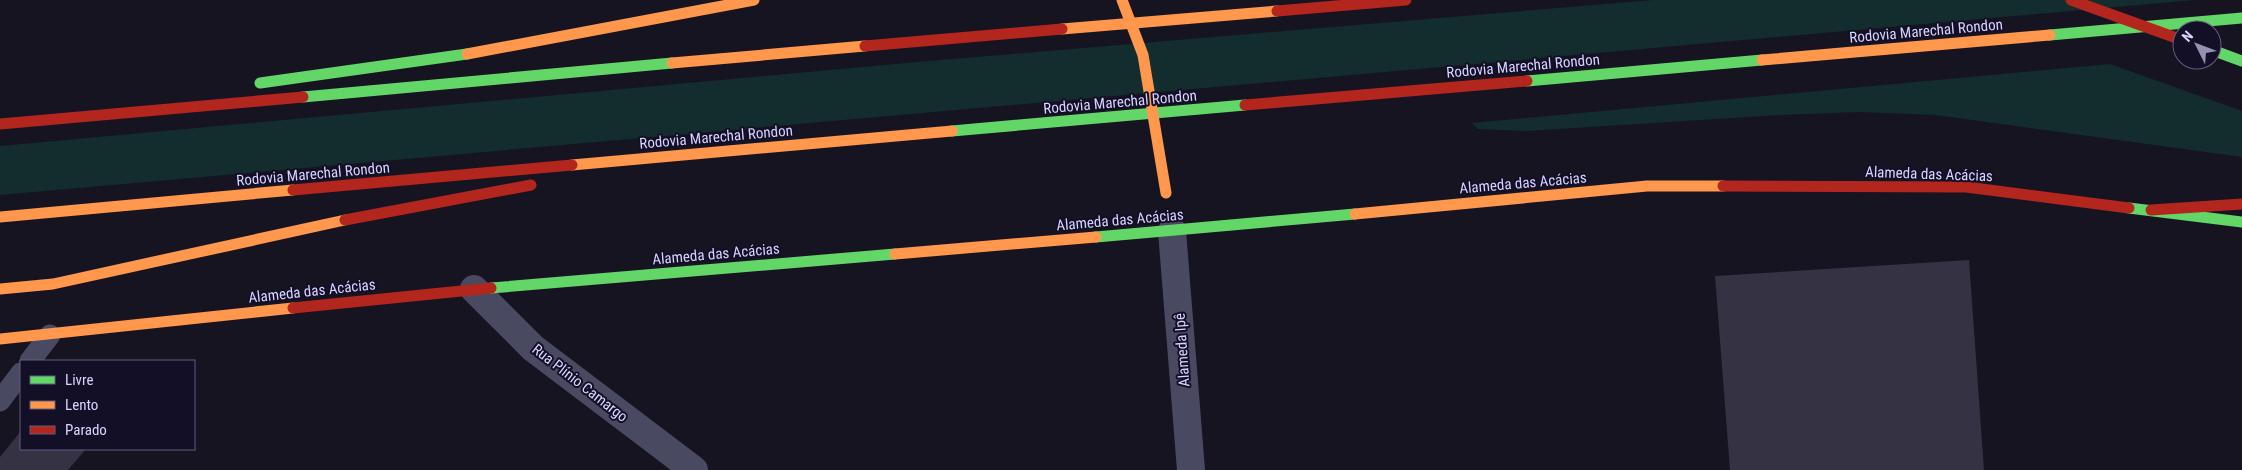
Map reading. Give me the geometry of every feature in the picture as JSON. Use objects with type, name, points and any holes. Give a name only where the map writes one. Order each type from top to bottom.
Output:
[{"type":"main road","points":[[245,86],[480,52],[754,0]]},
{"type":"main road","points":[[1122,0],[1143,54],[1167,198]]},
{"type":"main road","points":[[0,124],[763,55],[1406,0]]},
{"type":"main road","points":[[2071,0],[2172,36]]},
{"type":"main road","name":"Rodovia Marechal Rondon","points":[[0,217],[700,153],[2242,18]]},
{"type":"main road","points":[[2222,54],[2242,61]]},
{"type":"main road","points":[[0,120],[157,98]]},
{"type":"main road","points":[[572,177],[700,153]]},
{"type":"main road","points":[[0,289],[53,284],[366,215],[543,182]]},
{"type":"main road","name":"Alameda das Acácias","points":[[0,339],[474,289],[1172,226],[1647,186],[1966,187],[2242,222]]},
{"type":"main road","points":[[2151,210],[2242,204]]},
{"type":"street","name":"Alameda Ipê","points":[[1172,226],[1191,470]]},
{"type":"street","name":"Rua Plínio Camargo","points":[[474,289],[533,348],[694,470]]},
{"type":"lane","points":[[31,360],[50,334]]},
{"type":"lane","points":[[0,400],[20,374]]},
{"type":"green space","points":[[1653,0],[2195,0],[0,195],[0,146],[917,62]]},
{"type":"green space","points":[[2110,64],[2242,111],[2242,157],[1936,115],[1859,112],[1780,115],[1527,131],[1478,129],[1472,123]]},
{"type":"building","points":[[1969,260],[1984,470],[1730,470],[1715,276]]},
{"type":"building","points":[[20,432],[20,450],[85,450],[68,470],[0,470],[0,457]]},
{"type":"traffic: fast","points":[[2050,35],[2242,18]]},
{"type":"traffic: fast","points":[[260,83],[467,54]]},
{"type":"traffic: fast","points":[[2222,54],[2242,61]]},
{"type":"traffic: fast","points":[[1527,81],[1762,60]]},
{"type":"traffic: fast","points":[[303,97],[672,63]]},
{"type":"traffic: fast","points":[[952,131],[1245,105]]},
{"type":"traffic: fast","points":[[2129,208],[2242,222]]},
{"type":"traffic: fast","points":[[1096,237],[1355,214]]},
{"type":"traffic: fast","points":[[491,288],[895,254]]},
{"type":"traffic: slow","points":[[467,54],[754,0]]},
{"type":"traffic: slow","points":[[1122,0],[1143,55],[1166,193]]},
{"type":"traffic: slow","points":[[1062,29],[1277,11]]},
{"type":"traffic: slow","points":[[1762,60],[2050,35]]},
{"type":"traffic: slow","points":[[672,63],[865,46]]},
{"type":"traffic: slow","points":[[572,165],[952,131]]},
{"type":"traffic: slow","points":[[1355,214],[1647,186],[1723,186]]},
{"type":"traffic: slow","points":[[0,217],[293,190]]},
{"type":"traffic: slow","points":[[0,289],[53,284],[345,220]]},
{"type":"traffic: slow","points":[[895,254],[1096,237]]},
{"type":"traffic: slow","points":[[0,339],[293,308]]},
{"type":"traffic: jam","points":[[1277,11],[1406,0]]},
{"type":"traffic: jam","points":[[2071,0],[2172,36]]},
{"type":"traffic: jam","points":[[865,46],[1062,29]]},
{"type":"traffic: jam","points":[[1245,105],[1527,81]]},
{"type":"traffic: jam","points":[[0,124],[303,97]]},
{"type":"traffic: jam","points":[[293,190],[572,165]]},
{"type":"traffic: jam","points":[[345,220],[531,185]]},
{"type":"traffic: jam","points":[[1723,186],[1966,187],[2129,208]]},
{"type":"traffic: jam","points":[[2151,210],[2242,204]]},
{"type":"traffic: jam","points":[[293,308],[491,288]]}]
